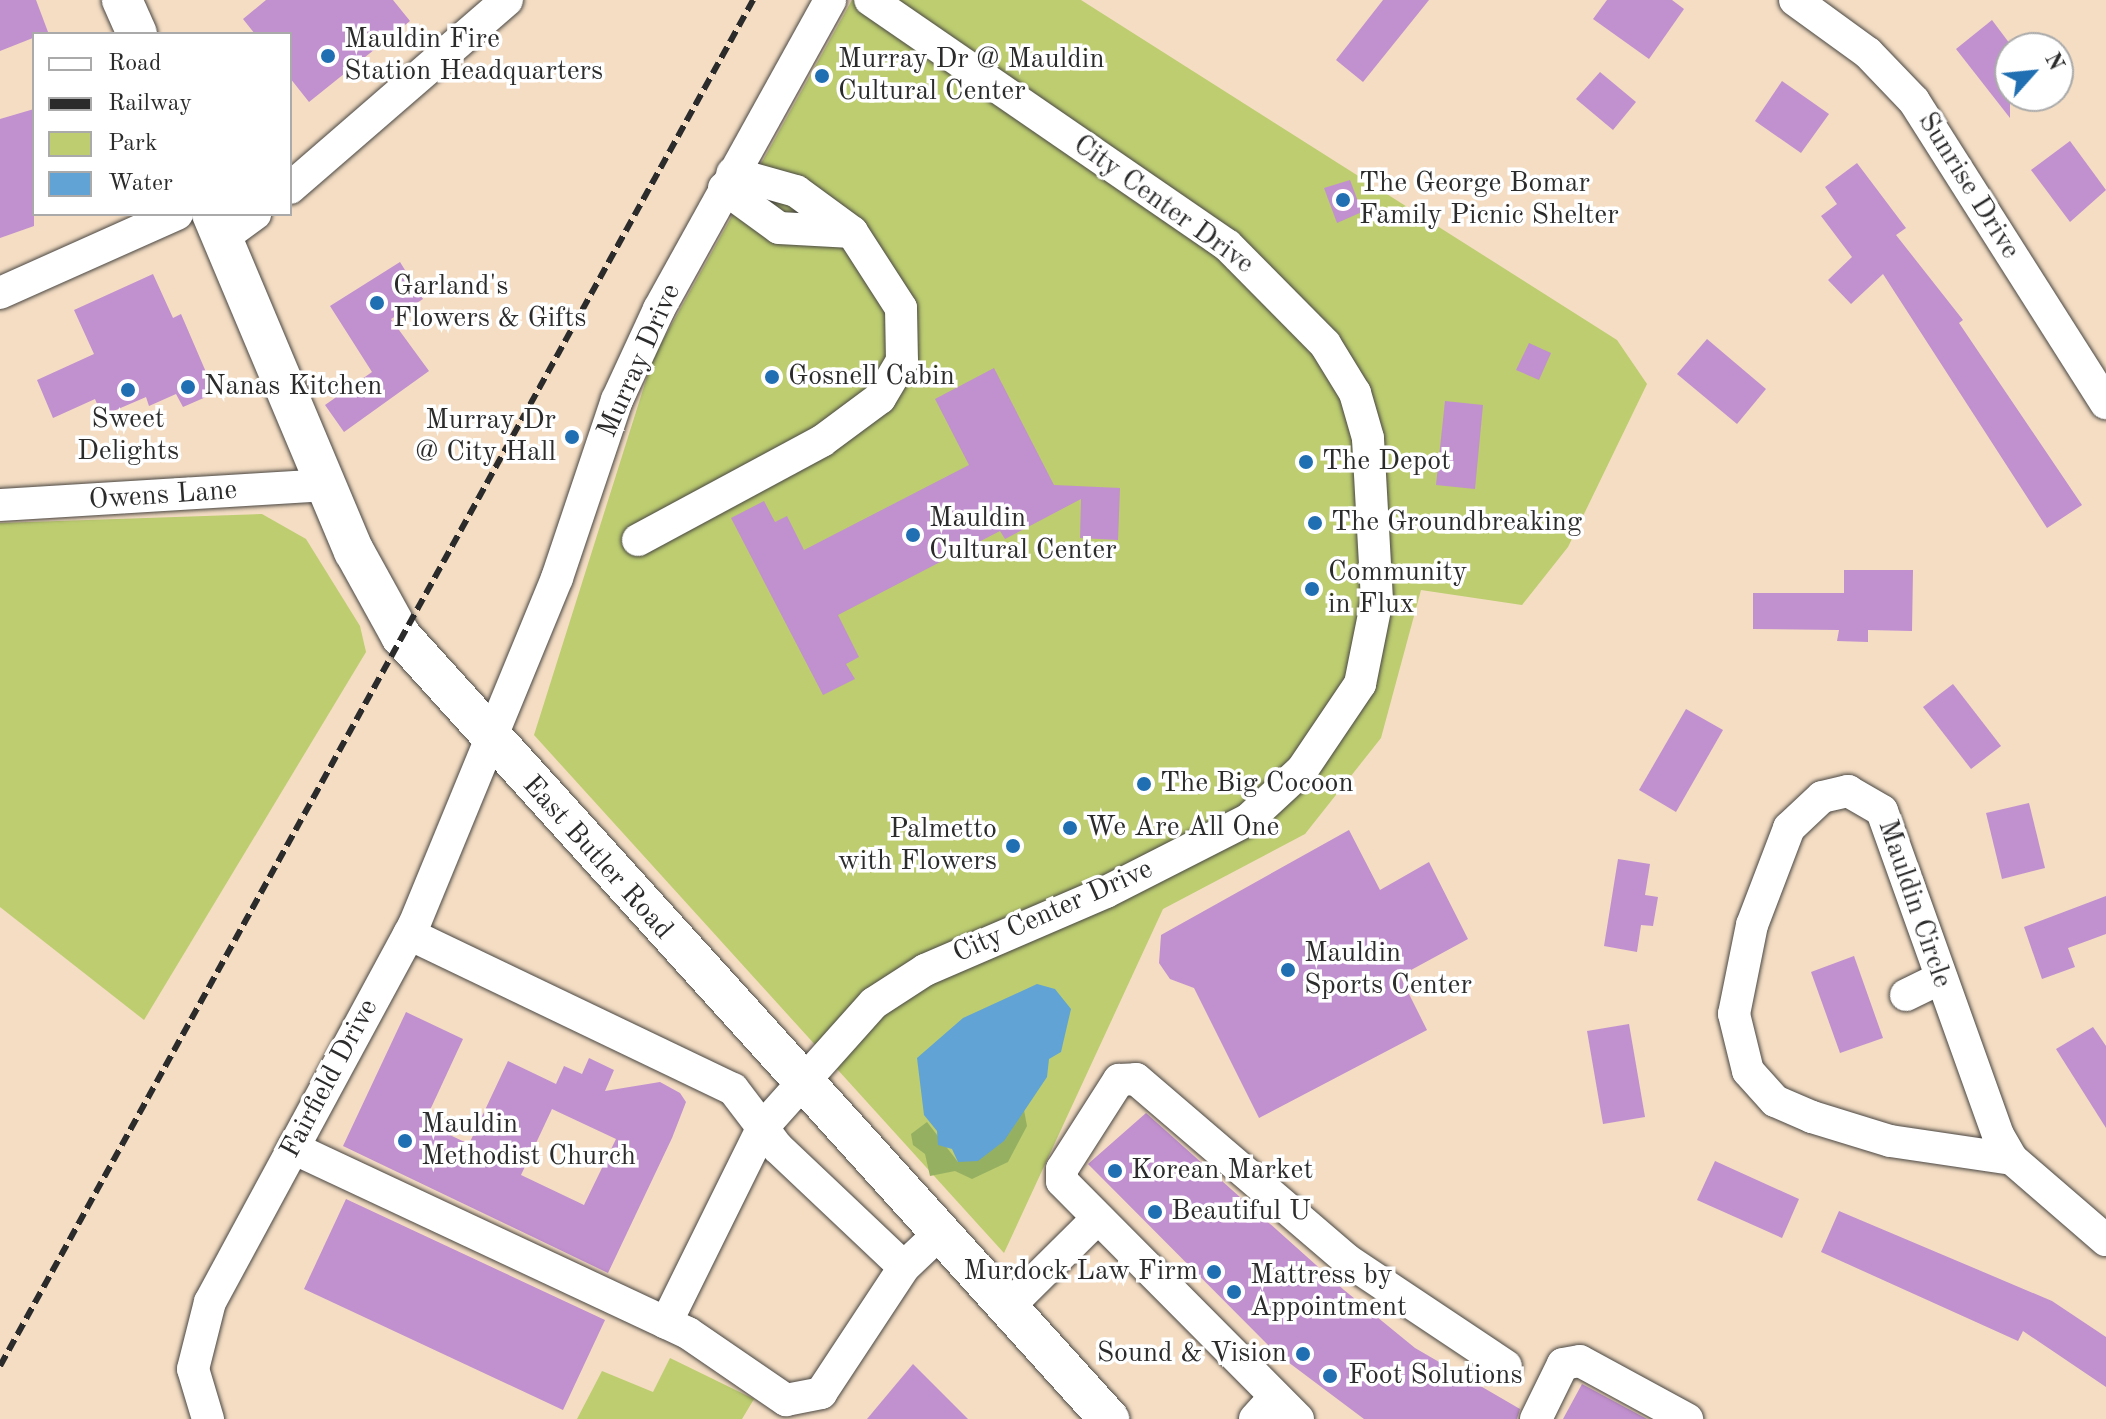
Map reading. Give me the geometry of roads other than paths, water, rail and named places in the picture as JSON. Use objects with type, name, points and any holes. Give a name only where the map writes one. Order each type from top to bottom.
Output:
[{"type":"main road","points":[[122,0],[136,32]]},
{"type":"main road","name":"East Butler Road","points":[[217,226],[327,485],[401,636],[801,1085],[1109,1419]]},
{"type":"street","points":[[292,186],[507,0]]},
{"type":"street","name":"Murray Drive","points":[[491,740],[557,578],[617,400],[728,181],[830,0]]},
{"type":"street","name":"City Center Drive","points":[[666,1323],[763,1127],[874,1003],[925,970],[1106,892],[1249,819],[1302,770],[1360,684],[1377,600],[1368,438],[1355,393],[1325,344],[1227,245],[870,0]]},
{"type":"street","name":"Sunrise Drive","points":[[1795,0],[1868,53],[1914,101],[2106,403]]},
{"type":"street","points":[[638,540],[822,441],[880,398],[902,361],[901,308],[852,232],[796,191],[728,181]]},
{"type":"street","points":[[0,293],[173,216]]},
{"type":"street","points":[[217,226],[249,216]]},
{"type":"street","name":"Owens Lane","points":[[0,505],[327,485]]},
{"type":"street","name":"Fairfield Drive","points":[[208,1419],[193,1369],[196,1336],[409,934],[491,740]]},
{"type":"street","name":"Mauldin Circle","points":[[2012,1159],[1890,1141],[1812,1117],[1775,1101],[1748,1071],[1734,1014],[1752,925],[1789,828],[1811,803],[1848,791],[1882,811],[1941,978],[2012,1159],[2106,1240]]},
{"type":"street","points":[[409,934],[733,1089],[763,1127],[904,1267]]},
{"type":"street","points":[[1906,995],[1941,978]]},
{"type":"street","points":[[1298,1419],[1265,1408],[1062,1181],[1062,1169],[1119,1080],[1136,1079],[1347,1260],[1506,1366]]},
{"type":"street","points":[[293,1148],[666,1323],[780,1410],[821,1393],[904,1267],[940,1233]]},
{"type":"street","points":[[1008,1307],[1095,1221]]},
{"type":"street","points":[[1536,1419],[1563,1364],[1580,1361],[1687,1419]]},
{"type":"water","points":[[1037,984],[1055,989],[1071,1009],[1061,1052],[1049,1059],[1047,1077],[1004,1141],[978,1161],[958,1162],[952,1149],[938,1145],[937,1131],[924,1115],[917,1058],[963,1018]]},
{"type":"railway","points":[[0,1366],[753,0]]},
{"type":"place","name":"Mauldin Fire Station Headquarters","points":[[328,56]]},
{"type":"place","name":"Murray Dr @ Mauldin Cultural Center","points":[[822,76]]},
{"type":"place","name":"The George Bomar Family Picnic Shelter","points":[[1343,200]]},
{"type":"place","name":"Garland's Flowers & Gifts","points":[[377,303]]},
{"type":"place","name":"Gosnell Cabin","points":[[772,377]]},
{"type":"place","name":"Nanas Kitchen","points":[[188,387]]},
{"type":"place","name":"Sweet Delights","points":[[128,390]]},
{"type":"place","name":"Murray Dr @ City Hall","points":[[572,437]]},
{"type":"place","name":"The Depot","points":[[1306,462]]},
{"type":"place","name":"The Groundbreaking","points":[[1315,523]]},
{"type":"place","name":"Mauldin Cultural Center","points":[[913,535]]},
{"type":"place","name":"Community in Flux","points":[[1312,589]]},
{"type":"place","name":"The Big Cocoon","points":[[1144,784]]},
{"type":"place","name":"We Are All One","points":[[1070,828]]},
{"type":"place","name":"Palmetto with Flowers","points":[[1013,846]]},
{"type":"place","name":"Mauldin Sports Center","points":[[1288,970]]},
{"type":"place","name":"Mauldin Methodist Church","points":[[405,1141]]},
{"type":"place","name":"Korean Market","points":[[1115,1171]]},
{"type":"place","name":"Beautiful U","points":[[1155,1212]]},
{"type":"place","name":"Murdock Law Firm","points":[[1214,1272]]},
{"type":"place","name":"Mattress by Appointment","points":[[1234,1292]]},
{"type":"place","name":"Sound & Vision","points":[[1303,1354]]},
{"type":"place","name":"Foot Solutions","points":[[1330,1376]]}]
